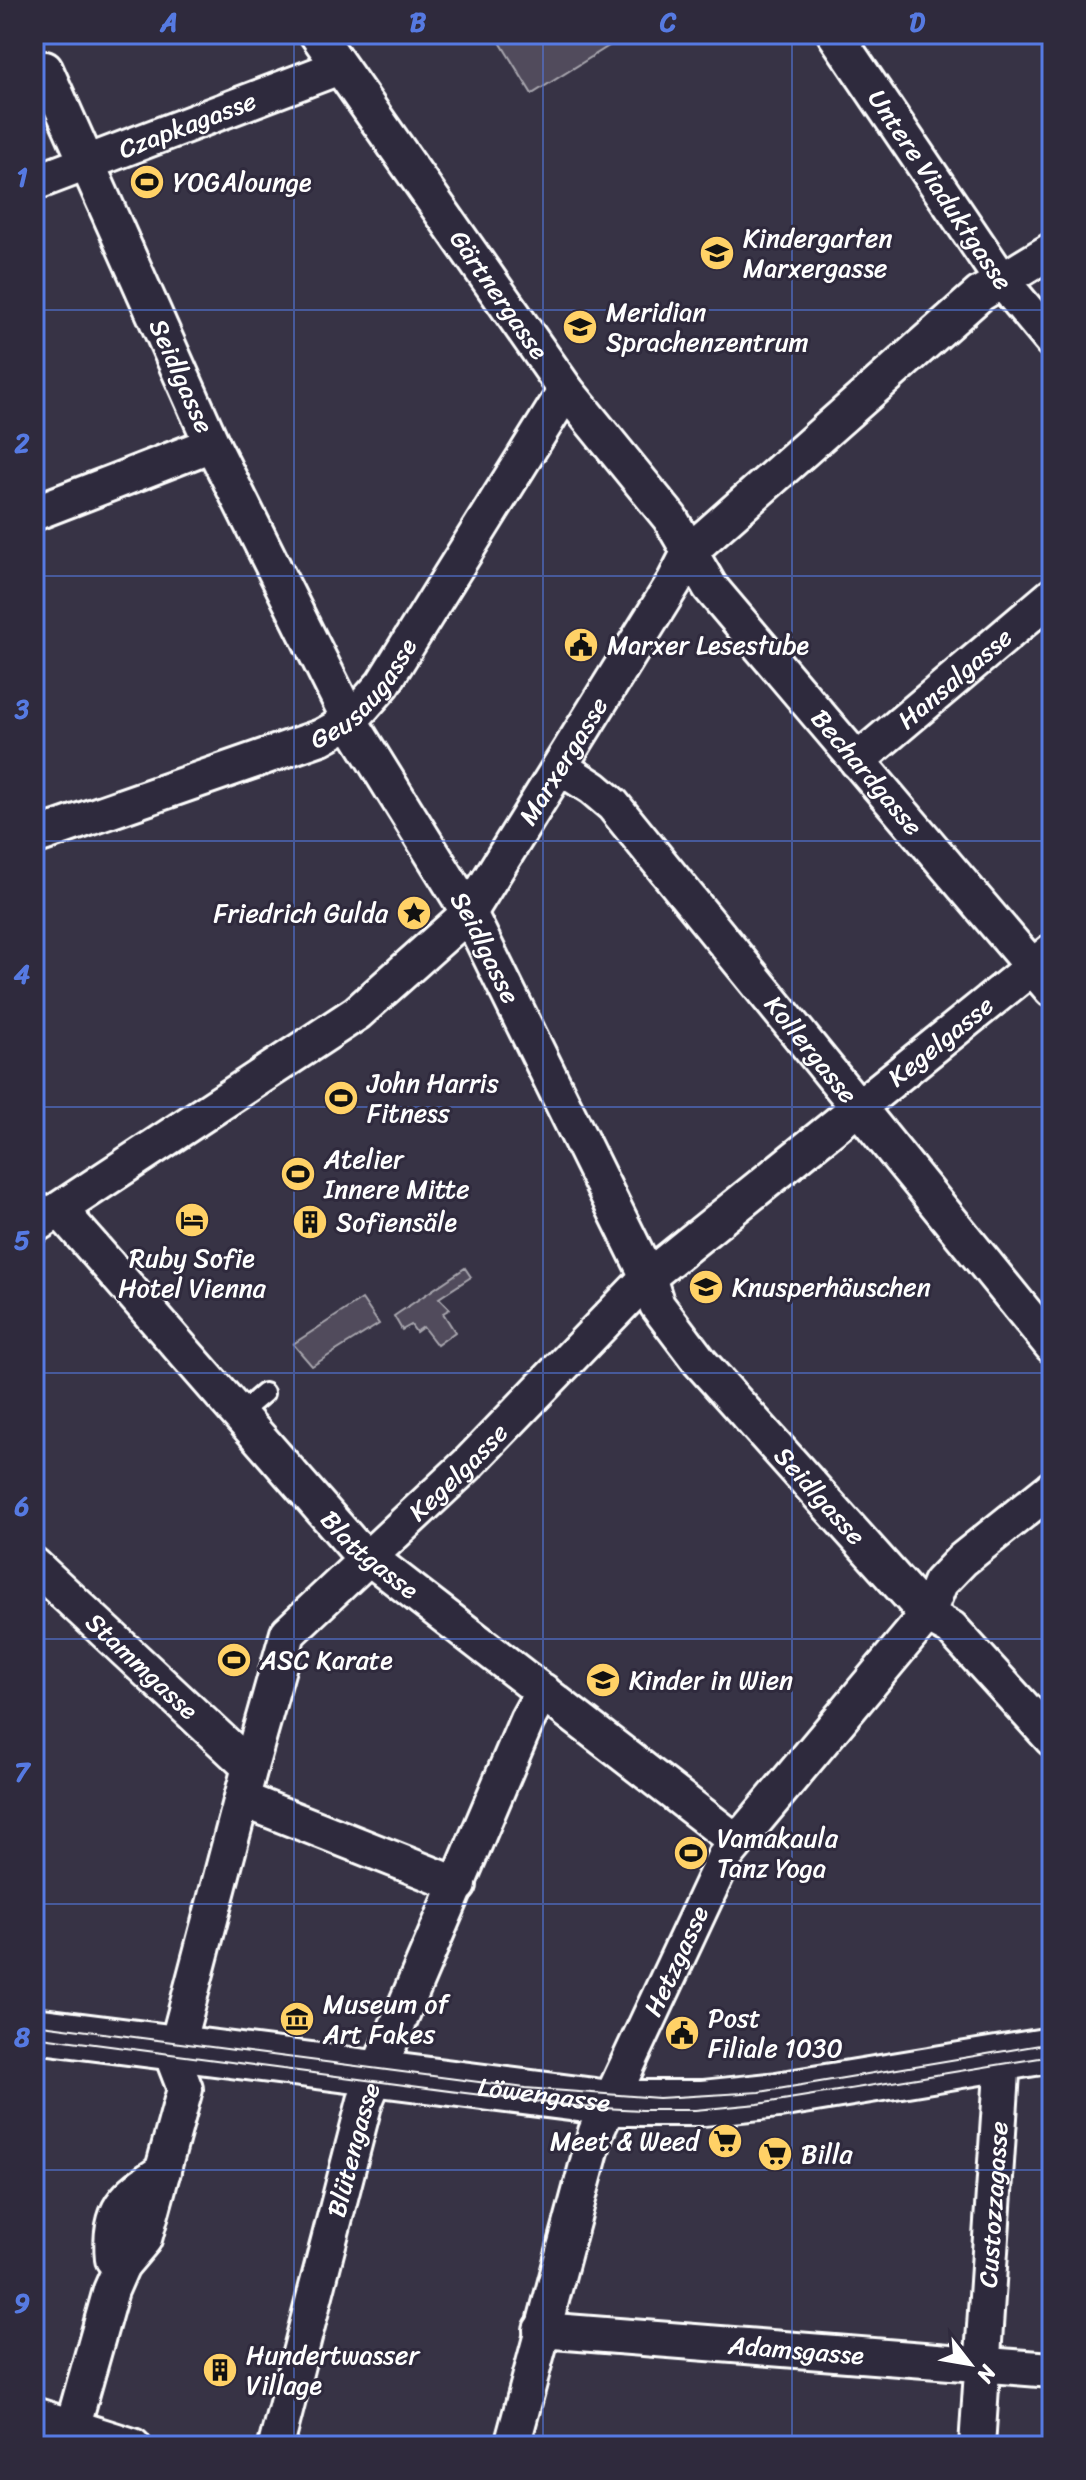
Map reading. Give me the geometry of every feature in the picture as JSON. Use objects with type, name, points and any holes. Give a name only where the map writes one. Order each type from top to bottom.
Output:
[{"type":"street","name":"Gärtnergasse","points":[[317,34],[566,390],[670,518],[690,551]]},
{"type":"street","name":"Untere Viaduktgasse","points":[[845,37],[1003,282],[1052,341]]},
{"type":"street","name":"Czapkagasse","points":[[34,183],[339,67]]},
{"type":"street","name":"Seidlgasse","points":[[45,69],[212,444],[350,721],[469,913],[648,1277],[657,1305],[700,1362],[927,1615],[951,1628],[1052,1739]]},
{"type":"street","name":"Marxergasse","points":[[47,1218],[357,1013],[469,913],[674,582],[690,551],[960,310],[980,294],[1052,250]]},
{"type":"street","name":"Geusaugasse","points":[[34,837],[321,737],[350,721],[383,684],[566,390]]},
{"type":"street","points":[[34,513],[212,444]]},
{"type":"street","name":"Bechardgasse","points":[[690,551],[710,587],[857,761],[1046,969]]},
{"type":"street","name":"Hansalgasse","points":[[857,761],[1052,596]]},
{"type":"street","name":"Kollergasse","points":[[560,767],[613,805],[1052,1346]]},
{"type":"street","name":"Kegelgasse","points":[[69,2437],[116,2277],[144,2239],[163,2171],[185,2089],[175,2063],[176,2049],[288,1633],[467,1465],[648,1277],[860,1106],[1046,969]]},
{"type":"street","name":"Blattgasse","points":[[47,1218],[238,1415],[353,1545],[737,1842]]},
{"type":"street","name":"Hetzgasse","points":[[512,2446],[596,2132],[724,1858],[927,1615],[940,1583],[962,1560],[1052,1488]]},
{"type":"street","name":"Stammgasse","points":[[34,1565],[246,1783],[459,1885]]},
{"type":"street","name":"Blütengasse","points":[[276,2446],[365,2101],[527,1720],[543,1691]]},
{"type":"street","name":"Löwengasse","points":[[34,2030],[610,2103],[703,2103],[778,2095],[1052,2050]]},
{"type":"street","name":"Custozzagasse","points":[[977,2446],[1003,2058]]},
{"type":"street","name":"Adamsgasse","points":[[541,2330],[1052,2370]]},
{"type":"street","points":[[34,2415],[69,2437],[133,2446]]},
{"type":"lane","points":[[238,1415],[264,1393]]},
{"type":"shaded area","points":[[495,34],[628,34],[532,94]]},
{"type":"shaded area","points":[[465,1268],[471,1277],[439,1298],[450,1309],[443,1313],[455,1332],[437,1345],[423,1327],[416,1332],[411,1325],[402,1330],[394,1316]]},
{"type":"shaded area","points":[[362,1299],[379,1324],[312,1366],[293,1344]]},
{"type":"tram line","points":[[34,2024],[525,2088],[659,2098],[760,2092],[1052,2043]]},
{"type":"tram line","points":[[34,2036],[465,2093],[583,2107],[642,2110],[695,2110],[758,2104],[1052,2056]]},
{"type":"place","name":"YOGAlounge","points":[[147,182]]},
{"type":"place","name":"Kindergarten Marxergasse","points":[[717,253]]},
{"type":"place","name":"Meridian Sprachenzentrum","points":[[580,327]]},
{"type":"place","name":"Marxer Lesestube","points":[[581,645]]},
{"type":"place","name":"Friedrich Gulda","points":[[414,913]]},
{"type":"place","name":"John Harris Fitness","points":[[341,1098]]},
{"type":"place","name":"Atelier Innere Mitte","points":[[298,1174]]},
{"type":"place","name":"Ruby Sofie Hotel Vienna","points":[[192,1220]]},
{"type":"place","name":"Sofiensäle","points":[[310,1222]]},
{"type":"place","name":"Knusperhäuschen","points":[[706,1287]]},
{"type":"place","name":"ASC Karate","points":[[234,1660]]},
{"type":"place","name":"Kinder in Wien","points":[[603,1680]]},
{"type":"place","name":"Vamakaula Tanz Yoga","points":[[691,1853]]},
{"type":"place","name":"Museum of Art Fakes","points":[[297,2019]]},
{"type":"place","name":"Post Filiale 1030","points":[[682,2033]]},
{"type":"place","name":"Meet & Weed","points":[[725,2141]]},
{"type":"place","name":"Billa","points":[[775,2154]]},
{"type":"place","name":"Hundertwasser Village","points":[[220,2370]]}]
